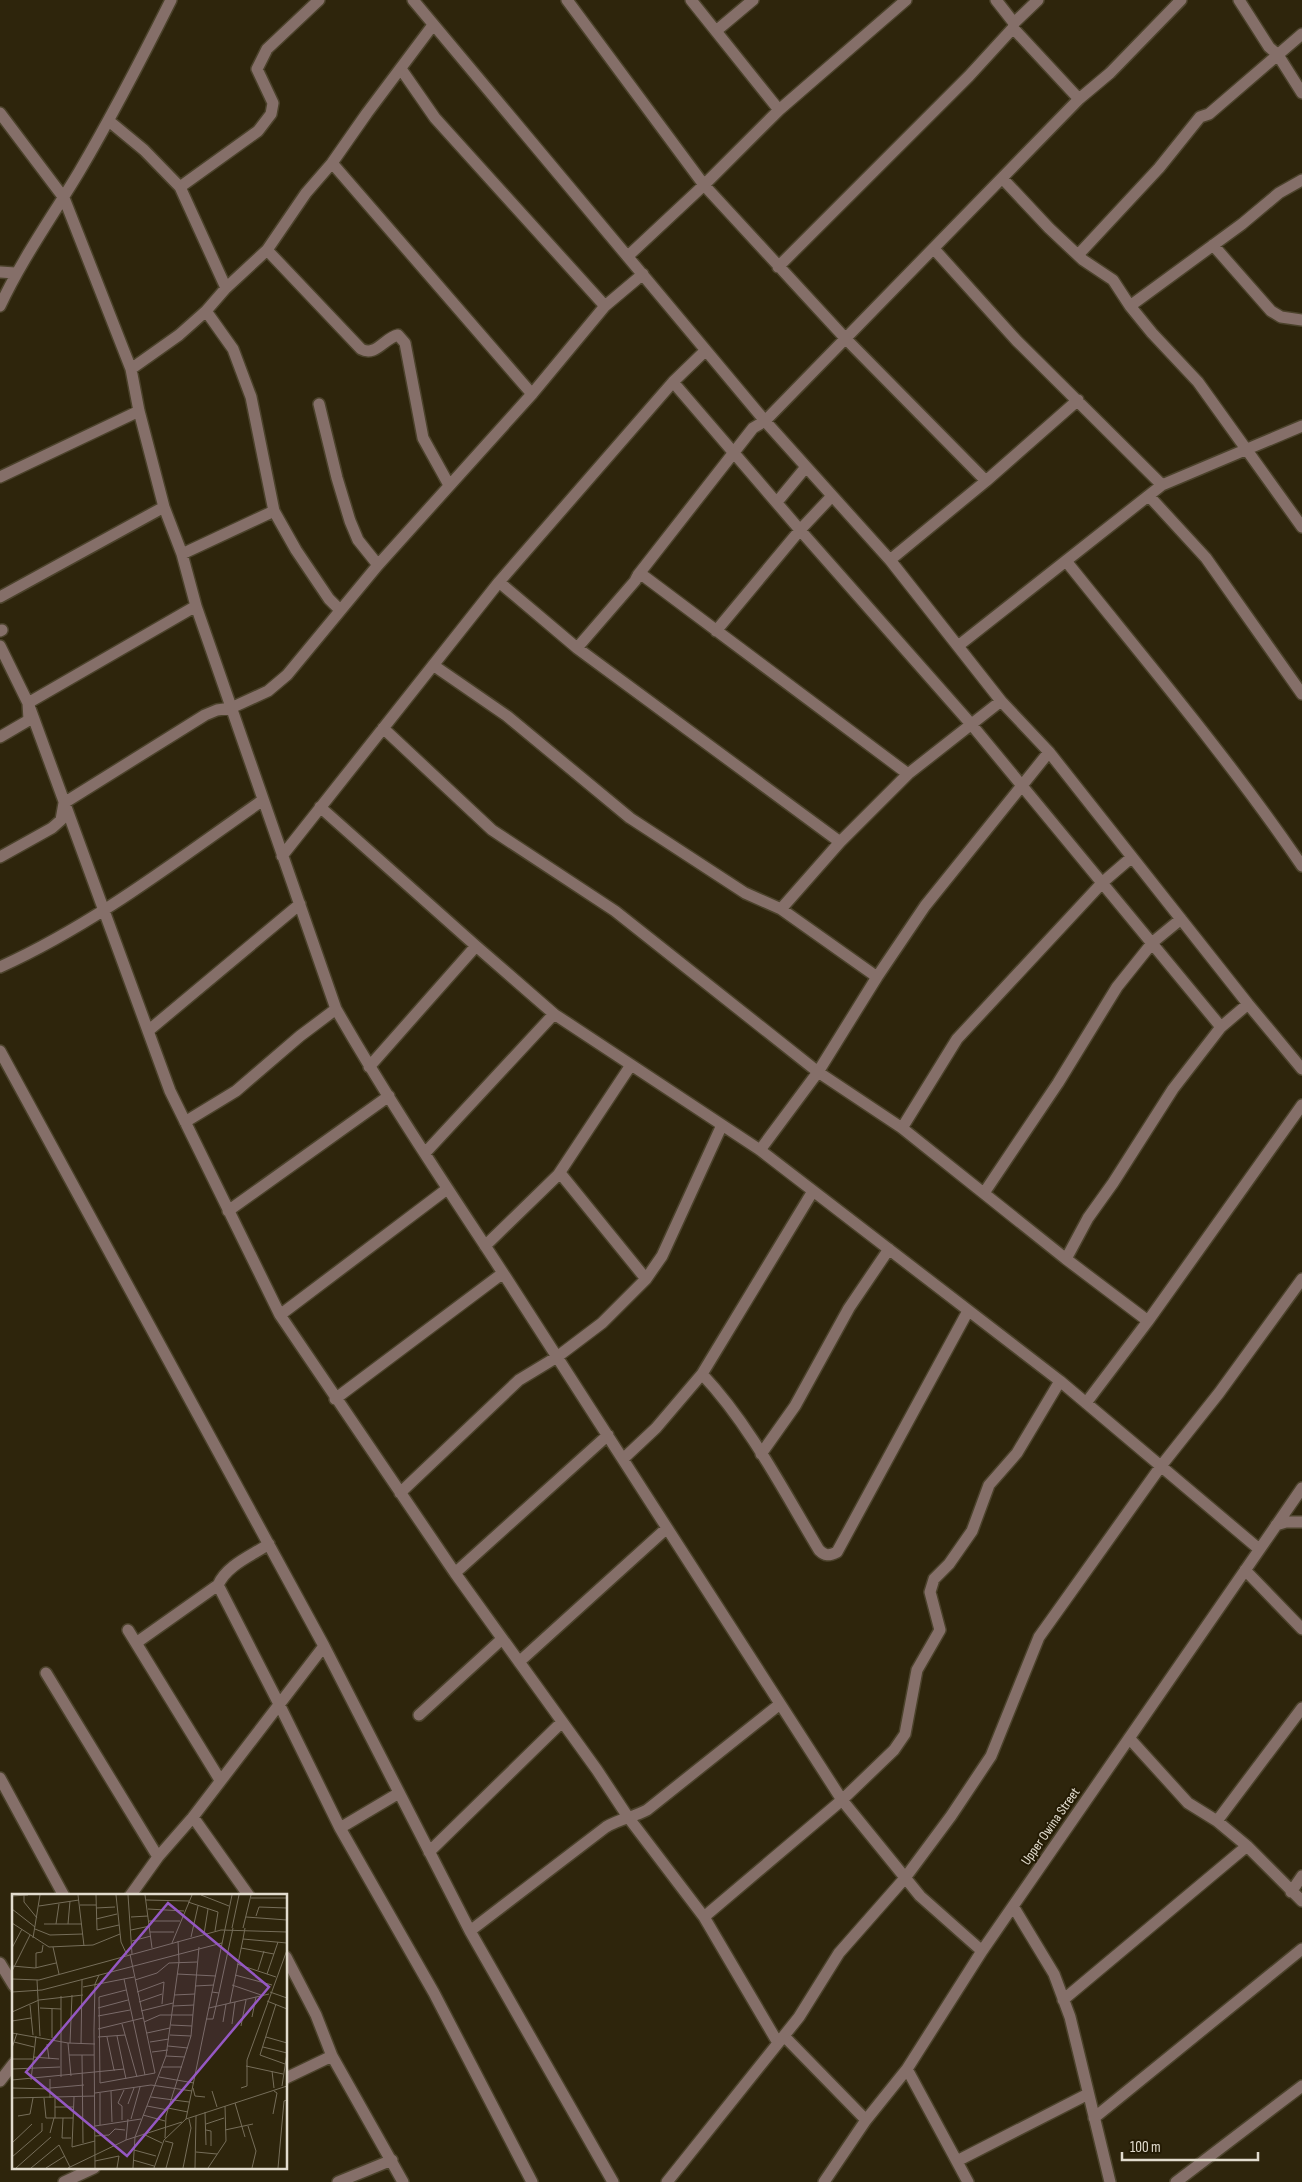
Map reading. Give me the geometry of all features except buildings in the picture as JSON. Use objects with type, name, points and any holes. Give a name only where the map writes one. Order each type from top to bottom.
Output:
[{"type":"street","points":[[0,306],[15,273],[64,198],[109,121],[171,0]]},
{"type":"street","points":[[180,187],[258,131],[271,114],[273,103],[257,69],[267,49],[318,0]]},
{"type":"street","points":[[413,0],[643,274],[705,351],[890,560],[1001,701],[1049,752],[1248,1004],[1302,1069]]},
{"type":"street","points":[[566,0],[704,186],[845,338],[986,481]]},
{"type":"street","points":[[691,0],[779,110]]},
{"type":"street","points":[[716,30],[753,0]]},
{"type":"street","points":[[628,256],[704,186],[779,110],[906,0]]},
{"type":"street","points":[[996,0],[1013,25],[1079,99]]},
{"type":"street","points":[[778,267],[968,76],[1038,0]]},
{"type":"street","points":[[577,648],[635,581],[753,428],[765,421],[1079,99],[1110,73],[1181,0]]},
{"type":"street","points":[[1239,0],[1269,47],[1278,55],[1302,93]]},
{"type":"street","points":[[131,369],[179,334],[206,311],[226,288],[267,250],[306,193],[332,163],[433,25]]},
{"type":"street","points":[[1078,255],[1159,168],[1200,117],[1209,114],[1302,34]]},
{"type":"street","points":[[401,69],[435,118],[605,306]]},
{"type":"street","points":[[0,113],[64,198],[131,369],[139,411],[164,507],[182,554],[196,606],[336,1009],[369,1067],[447,1189],[608,1435],[842,1800],[920,1896],[982,1951]]},
{"type":"street","points":[[109,121],[144,150],[180,187],[226,288]]},
{"type":"street","points":[[332,163],[532,394]]},
{"type":"street","points":[[1002,178],[1049,228],[1078,255],[1089,265],[1108,275],[1130,306],[1198,382],[1302,527]]},
{"type":"street","points":[[1130,306],[1213,245],[1279,193],[1302,180]]},
{"type":"street","points":[[1213,245],[1271,312],[1302,320]]},
{"type":"street","points":[[934,248],[1017,341],[1162,485]]},
{"type":"street","points":[[267,250],[361,349],[372,352],[388,339],[398,335],[405,343],[423,438],[449,485]]},
{"type":"street","points":[[0,272],[15,273]]},
{"type":"street","points":[[0,857],[52,828],[61,820],[64,803],[205,715],[217,710],[231,708],[268,692],[287,675],[378,565],[532,394],[605,306],[643,274]]},
{"type":"street","points":[[206,311],[233,349],[251,397],[274,512],[296,550],[329,598],[340,610]]},
{"type":"street","points":[[282,856],[499,582],[673,382],[705,351]]},
{"type":"street","points":[[673,382],[971,724],[1153,942],[1221,1027]]},
{"type":"street","points":[[890,560],[986,481],[1078,400]]},
{"type":"street","points":[[319,404],[337,478],[350,520],[358,540],[378,565]]},
{"type":"street","points":[[0,477],[139,411]]},
{"type":"street","points":[[958,646],[1162,485],[1302,426]]},
{"type":"street","points":[[777,502],[806,467]]},
{"type":"street","points":[[716,631],[800,530],[832,496]]},
{"type":"street","points":[[1149,496],[1206,558],[1302,694]]},
{"type":"street","points":[[0,597],[164,507]]},
{"type":"street","points":[[182,554],[274,512]]},
{"type":"street","points":[[1066,561],[1271,821],[1302,866]]},
{"type":"street","points":[[638,575],[645,577],[908,774]]},
{"type":"street","points":[[499,582],[577,648],[840,842]]},
{"type":"street","points":[[28,702],[196,606]]},
{"type":"street","points":[[0,646],[28,702],[170,1092],[280,1315],[335,1399],[455,1573],[628,1817],[704,1917],[781,2039],[866,2120]]},
{"type":"street","points":[[433,665],[507,716],[630,818],[745,893],[781,909],[877,977]]},
{"type":"street","points":[[781,909],[840,842],[908,774],[1001,701]]},
{"type":"street","points":[[0,737],[29,720],[28,702]]},
{"type":"street","points":[[383,728],[492,830],[615,911],[818,1072],[902,1128],[1066,1259],[1148,1321]]},
{"type":"street","points":[[760,1150],[818,1072],[877,977],[925,906],[1021,784],[1049,752]]},
{"type":"street","points":[[0,967],[43,947],[105,910],[263,800]]},
{"type":"street","points":[[320,807],[554,1014],[760,1150],[1060,1382],[1260,1549]]},
{"type":"street","points":[[902,1128],[957,1039],[1103,882],[1132,857]]},
{"type":"street","points":[[148,1031],[300,904]]},
{"type":"street","points":[[984,1193],[1058,1083],[1117,986],[1153,942],[1181,919]]},
{"type":"street","points":[[369,1067],[476,946]]},
{"type":"street","points":[[1066,1259],[1088,1218],[1173,1089],[1221,1027],[1248,1004]]},
{"type":"street","points":[[185,1122],[236,1091],[300,1036],[336,1009]]},
{"type":"street","points":[[425,1153],[554,1014]]},
{"type":"street","points":[[0,1051],[324,1646],[470,1931],[613,2182]]},
{"type":"street","points":[[485,1246],[560,1173],[631,1065]]},
{"type":"street","points":[[228,1211],[388,1096]]},
{"type":"street","points":[[1086,1404],[1148,1321],[1302,1105]]},
{"type":"street","points":[[400,1493],[519,1380],[557,1357],[602,1323],[646,1279],[662,1256],[722,1125]]},
{"type":"street","points":[[560,1173],[646,1279]]},
{"type":"street","points":[[280,1315],[447,1189]]},
{"type":"street","points":[[623,1459],[656,1428],[702,1374],[813,1191]]},
{"type":"street","points":[[762,1454],[795,1406],[849,1308],[889,1249]]},
{"type":"street","points":[[335,1399],[503,1273]]},
{"type":"street","points":[[667,2182],[799,2017],[840,1953],[905,1878],[950,1816],[991,1756],[1039,1636],[1161,1466],[1219,1393],[1302,1279]]},
{"type":"street","points":[[702,1374],[726,1399],[762,1454],[819,1550],[823,1554],[830,1556],[837,1552],[968,1311]]},
{"type":"street","points":[[704,1917],[842,1800],[894,1750],[905,1734],[916,1670],[940,1630],[930,1592],[934,1578],[949,1564],[972,1531],[989,1484],[1017,1452],[1060,1382]]},
{"type":"street","points":[[455,1573],[608,1435]]},
{"type":"street","name":"Upper Owina Street","points":[[829,2180],[866,2120],[907,2069],[982,1951],[1302,1488]]},
{"type":"street","points":[[1276,1525],[1286,1522],[1302,1522]]},
{"type":"street","points":[[518,1662],[667,1528]]},
{"type":"street","points":[[136,1643],[218,1585],[222,1576],[229,1570],[269,1544]]},
{"type":"street","points":[[1245,1570],[1302,1629]]},
{"type":"street","points":[[218,1585],[340,1828],[434,1994],[532,2182]]},
{"type":"street","points":[[128,1630],[220,1780]]},
{"type":"street","points":[[419,1715],[502,1639]]},
{"type":"street","points":[[131,1894],[158,1857],[193,1817],[324,1646]]},
{"type":"street","points":[[46,1673],[158,1857]]},
{"type":"street","points":[[470,1931],[606,1827],[647,1810],[780,1704]]},
{"type":"street","points":[[1217,1821],[1302,1708]]},
{"type":"street","points":[[429,1852],[562,1722]]},
{"type":"street","points":[[1129,1738],[1188,1803],[1217,1821],[1247,1846],[1302,1901]]},
{"type":"street","points":[[0,1778],[63,1894]]},
{"type":"street","points":[[340,1828],[399,1793]]},
{"type":"street","points":[[193,1817],[249,1894]]},
{"type":"street","points":[[1064,2000],[1247,1846]]},
{"type":"street","points":[[1291,1892],[1302,1876]]},
{"type":"street","points":[[1014,1906],[1054,1974],[1070,2017],[1110,2182]]},
{"type":"street","points":[[1094,2118],[1302,1949]]},
{"type":"street","points":[[0,1963],[12,1983]]},
{"type":"street","points":[[288,1964],[316,2015],[332,2056],[403,2182]]},
{"type":"street","points":[[288,2077],[332,2056]]},
{"type":"street","points":[[5,2080],[12,2067]]},
{"type":"street","points":[[907,2069],[968,2182]]},
{"type":"street","points":[[1176,2182],[1302,2086]]},
{"type":"street","points":[[957,2161],[1088,2094]]},
{"type":"street","points":[[338,2182],[392,2160]]},
{"type":"street","points":[[64,2182],[90,2170]]}]
